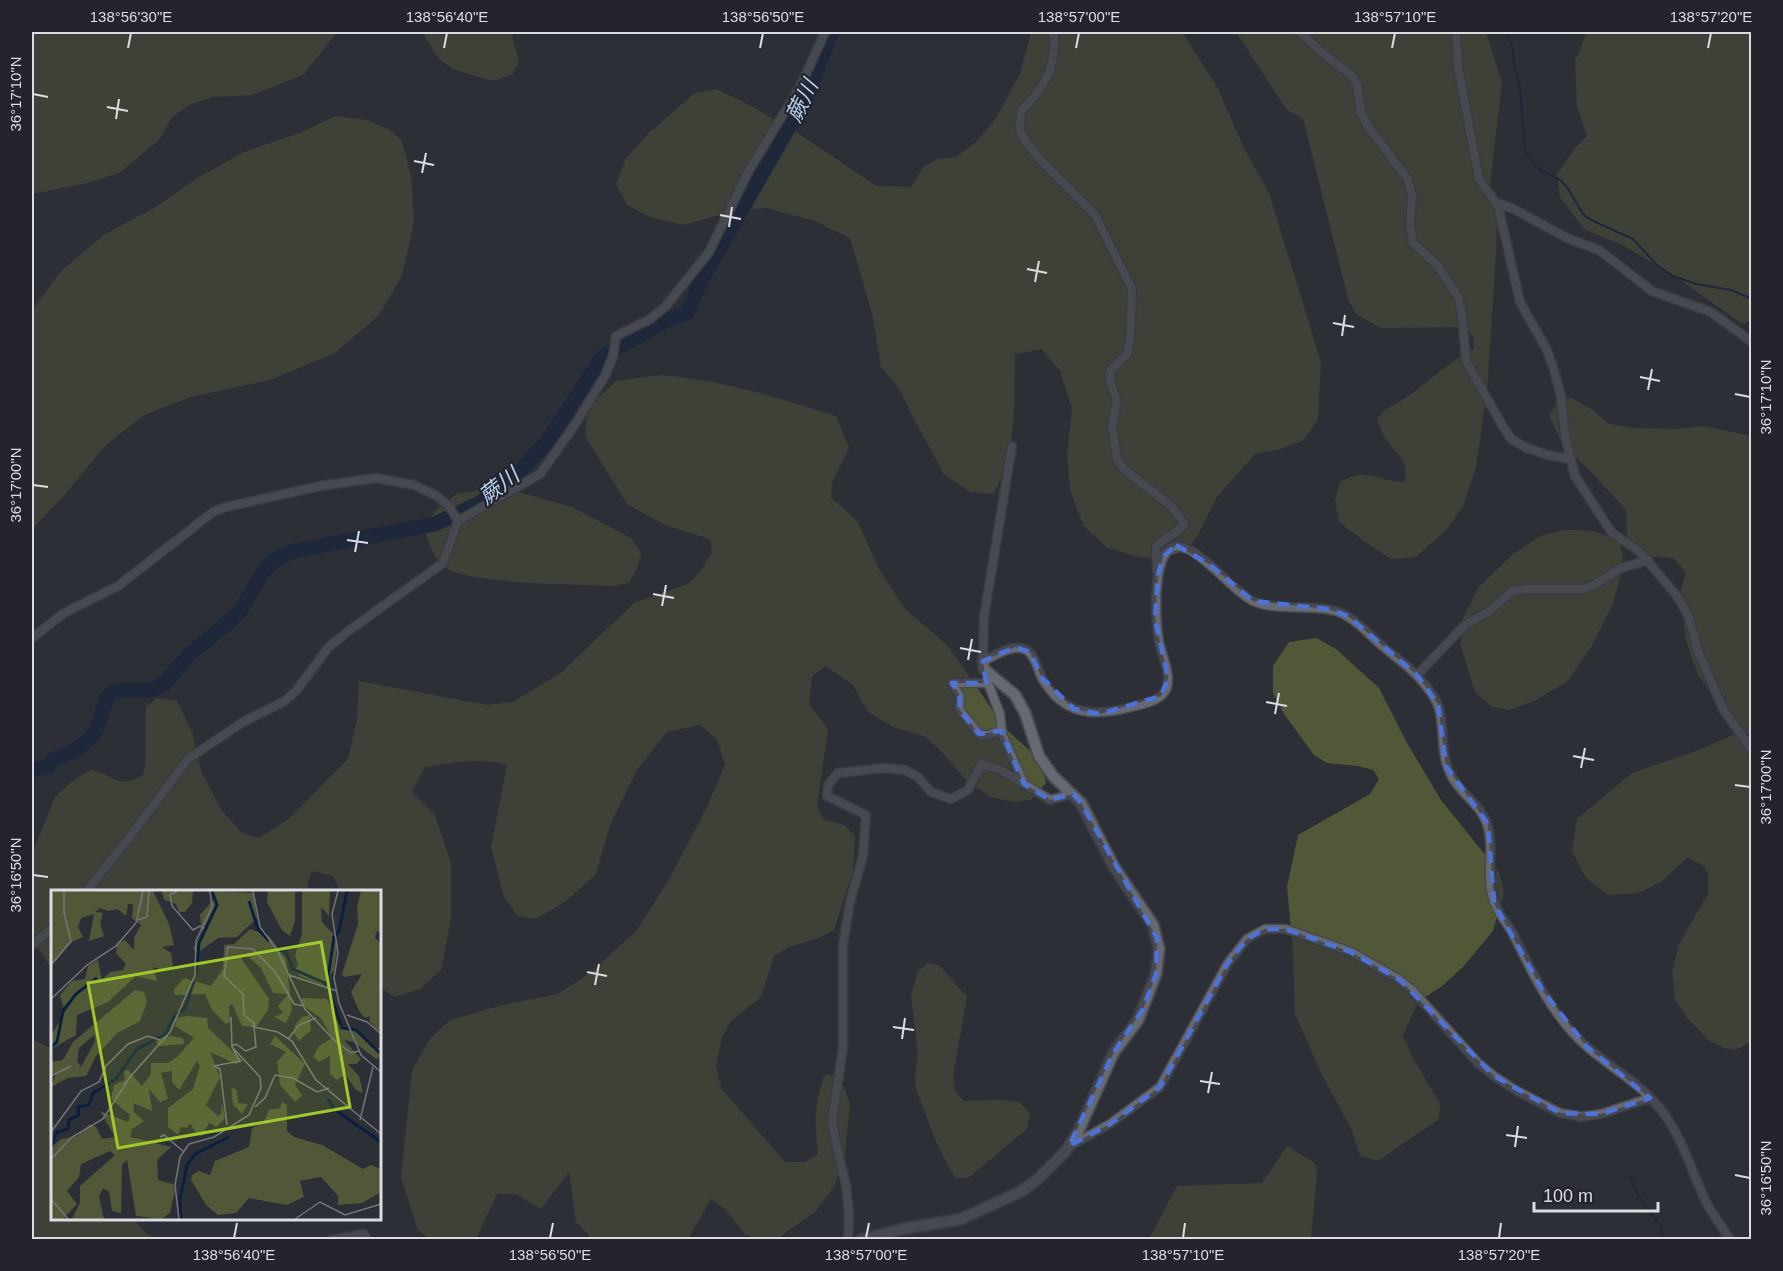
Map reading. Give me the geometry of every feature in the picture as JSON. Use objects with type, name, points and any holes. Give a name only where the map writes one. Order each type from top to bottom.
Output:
[{"type":"street","points":[[87,890],[188,759],[243,722],[285,701],[296,691],[328,648],[443,563],[458,521],[540,474],[605,376],[613,356],[616,336],[650,319],[665,307],[709,252],[748,172],[801,85],[825,32]]},
{"type":"street","points":[[983,662],[1015,647],[1022,648],[1030,652],[1042,678],[1065,705],[1087,713],[1100,714],[1133,707],[1155,700],[1167,689],[1168,678],[1155,619],[1158,575],[1156,547],[1160,541],[1181,530],[1184,523],[1172,507],[1124,469],[1117,458],[1113,442],[1112,427],[1117,401],[1109,378],[1111,370],[1127,354],[1130,340],[1132,289],[1095,215],[1036,155],[1020,131],[1021,111],[1045,84],[1052,66],[1053,32]]},
{"type":"street","points":[[1300,32],[1352,75],[1358,84],[1361,112],[1367,125],[1407,178],[1412,196],[1410,226],[1413,243],[1438,266],[1458,297],[1462,314],[1466,361],[1502,425],[1511,439],[1527,448],[1570,459]]},
{"type":"street","points":[[1456,32],[1458,67],[1479,179],[1495,202],[1503,222],[1520,302],[1547,350],[1554,370],[1561,396],[1570,459],[1575,476],[1612,533],[1639,551],[1677,596],[1688,615],[1698,651],[1723,709],[1752,750]]},
{"type":"street","points":[[1495,202],[1514,209],[1567,238],[1599,250],[1652,291],[1711,312],[1750,341]]},
{"type":"street","points":[[1012,446],[984,617],[983,662],[1000,714],[1002,731],[1024,784]]},
{"type":"street","points":[[32,638],[64,613],[118,586],[213,512],[226,507],[320,486],[376,478],[414,485],[437,496],[449,506],[458,521]]},
{"type":"street","points":[[1158,575],[1163,556],[1167,551],[1176,545],[1183,546],[1209,564],[1244,596],[1253,601],[1264,604],[1328,609],[1348,616],[1417,675],[1438,704],[1442,746],[1452,779],[1480,809],[1488,824],[1491,844],[1491,890],[1494,903],[1543,991],[1566,1026],[1587,1047],[1634,1083],[1658,1106],[1676,1136],[1708,1205],[1730,1239]]},
{"type":"street","points":[[1417,675],[1466,625],[1490,611],[1512,591],[1583,589],[1594,585],[1621,568],[1648,560]]},
{"type":"street","points":[[861,1239],[962,1219],[1020,1192],[1038,1179],[1069,1146],[1078,1132],[1114,1052],[1138,1020],[1156,974],[1159,949],[1153,925],[1114,867],[1081,803],[1053,776],[1039,756],[1025,713],[1015,695],[989,679],[952,683],[960,696],[959,709],[979,734],[984,736],[1002,731]]},
{"type":"street","points":[[848,1239],[849,1214],[832,1121],[843,1048],[843,945],[850,902],[863,856],[866,815],[827,796],[828,785],[838,773],[884,768],[905,770],[918,777],[931,792],[951,800],[968,790],[981,764],[1001,770],[1050,800],[1073,794]]},
{"type":"street","points":[[32,945],[51,929]]},
{"type":"street","points":[[1069,1146],[1110,1125],[1160,1087],[1228,963],[1247,939],[1265,929],[1285,929],[1351,952],[1400,980],[1412,990],[1478,1063],[1515,1090],[1560,1113],[1582,1117],[1601,1114],[1650,1098]]},
{"type":"street","points":[[331,1239],[364,1234],[368,1239]]},
{"type":"highlighted area","points":[[1176,545],[1209,564],[1253,601],[1328,609],[1348,616],[1417,675],[1438,704],[1446,766],[1488,824],[1494,903],[1543,991],[1587,1047],[1650,1098],[1601,1114],[1560,1113],[1494,1076],[1400,980],[1351,952],[1285,929],[1265,929],[1247,939],[1228,963],[1160,1087],[1110,1124],[1069,1146],[1114,1052],[1143,1009],[1156,974],[1157,938],[1081,803],[1073,794],[1050,800],[1024,784],[1001,731],[979,734],[959,709],[960,696],[952,683],[986,683],[983,661],[1015,647],[1030,652],[1042,678],[1074,709],[1100,714],[1161,696],[1168,678],[1155,619],[1158,575],[1163,557]]},
{"type":"green space","points":[[32,32],[337,32],[303,75],[252,95],[212,97],[189,105],[172,117],[159,140],[119,173],[87,183],[32,194]]},
{"type":"green space","points":[[422,32],[511,32],[519,62],[512,74],[494,81],[475,76],[453,69],[439,59]]},
{"type":"green space","points":[[1031,32],[1182,32],[1217,87],[1244,148],[1269,193],[1321,362],[1318,419],[1304,440],[1280,449],[1255,454],[1217,497],[1197,537],[1186,550],[1164,558],[1138,557],[1106,547],[1083,525],[1070,489],[1067,454],[1072,409],[1060,371],[1042,349],[1015,354],[1013,426],[1007,461],[993,494],[970,492],[944,474],[899,388],[881,367],[873,317],[850,238],[815,221],[767,208],[734,211],[683,225],[650,217],[627,205],[616,184],[626,158],[650,132],[695,93],[716,89],[799,134],[876,186],[911,187],[924,166],[938,159],[956,157],[974,144],[995,120],[1020,74]]},
{"type":"green space","points":[[1236,32],[1485,32],[1487,35],[1502,83],[1489,191],[1497,222],[1487,390],[1476,467],[1463,506],[1448,528],[1416,557],[1391,559],[1365,542],[1339,522],[1335,499],[1340,482],[1357,475],[1405,482],[1404,463],[1385,438],[1377,420],[1389,408],[1449,364],[1474,349],[1473,336],[1464,327],[1381,328],[1357,315],[1349,302],[1303,119],[1286,109]]},
{"type":"green space","points":[[1587,32],[1751,32],[1751,321],[1742,324],[1672,274],[1624,246],[1584,229],[1560,197],[1557,174],[1575,148],[1587,136],[1577,106],[1575,62]]},
{"type":"green space","points":[[335,116],[368,120],[390,130],[402,141],[411,176],[414,222],[402,276],[379,315],[335,353],[270,380],[191,397],[144,415],[105,446],[61,499],[32,529],[32,310],[61,271],[105,234],[154,208],[199,177],[244,152],[300,133]]},
{"type":"green space","points":[[661,375],[683,377],[772,396],[836,416],[849,448],[832,482],[831,497],[858,522],[878,567],[904,608],[948,646],[1005,728],[1042,762],[1046,783],[1031,800],[1014,802],[991,797],[966,780],[940,750],[924,736],[893,727],[868,712],[852,684],[826,666],[812,676],[809,704],[828,729],[817,807],[824,820],[845,825],[855,837],[853,871],[834,930],[819,938],[789,947],[774,956],[761,997],[731,1021],[722,1037],[716,1066],[721,1088],[785,1162],[805,1162],[818,1154],[816,1123],[818,1095],[825,1075],[839,1074],[850,1104],[845,1154],[835,1185],[816,1211],[777,1239],[757,1239],[745,1234],[725,1209],[711,1199],[688,1239],[590,1239],[576,1222],[569,1172],[541,1209],[516,1194],[497,1194],[476,1239],[429,1239],[418,1230],[401,1177],[412,1070],[431,1037],[451,1020],[502,1005],[558,994],[591,972],[636,931],[667,883],[706,809],[725,765],[717,739],[700,725],[667,732],[637,770],[610,825],[596,874],[566,901],[536,919],[518,916],[504,897],[491,847],[507,765],[476,761],[425,767],[412,792],[435,815],[451,863],[451,918],[441,970],[420,989],[394,997],[381,988],[381,890],[340,890],[333,876],[312,871],[308,881],[308,890],[51,890],[51,968],[32,939],[34,924],[32,921],[32,854],[55,797],[71,782],[90,770],[122,781],[135,779],[144,774],[146,707],[157,698],[177,701],[192,732],[201,771],[221,810],[242,833],[259,838],[290,818],[348,759],[357,719],[359,681],[487,705],[513,702],[562,672],[634,603],[688,584],[702,569],[712,552],[710,539],[665,525],[627,504],[585,436],[588,407],[616,381]]},
{"type":"green space","points":[[1572,398],[1594,411],[1609,424],[1636,428],[1675,429],[1704,426],[1751,436],[1752,1042],[1735,1050],[1724,1048],[1708,1040],[1687,1018],[1675,999],[1672,972],[1679,944],[1708,894],[1708,874],[1704,866],[1688,857],[1661,882],[1639,893],[1608,895],[1585,877],[1572,851],[1577,819],[1632,773],[1696,751],[1738,733],[1719,702],[1698,675],[1686,640],[1680,594],[1686,572],[1673,558],[1647,556],[1627,536],[1626,510],[1562,444],[1549,415],[1560,399]]},
{"type":"green space","points":[[487,489],[523,493],[572,507],[631,538],[641,553],[637,568],[629,583],[612,586],[498,580],[475,577],[443,566],[431,549],[425,529],[435,511],[456,494]]},
{"type":"green space","points":[[1564,530],[1594,532],[1607,536],[1620,544],[1624,564],[1612,606],[1591,647],[1567,682],[1534,701],[1509,710],[1492,707],[1475,692],[1461,646],[1462,620],[1479,587],[1513,554],[1542,535]]},
{"type":"green space","points":[[1316,638],[1336,649],[1379,688],[1407,743],[1441,800],[1499,872],[1504,892],[1493,931],[1463,967],[1442,986],[1418,1002],[1403,1035],[1413,1058],[1440,1104],[1439,1119],[1378,1161],[1360,1156],[1351,1128],[1322,1075],[1295,1014],[1293,951],[1287,887],[1298,835],[1370,794],[1379,779],[1373,770],[1327,763],[1314,755],[1284,714],[1273,693],[1273,666],[1289,642]]},
{"type":"green space","points":[[928,963],[939,965],[967,997],[953,1075],[955,1091],[964,1101],[1019,1102],[1030,1113],[1027,1129],[968,1178],[956,1178],[949,1168],[916,1089],[918,1054],[911,994],[918,971]]},
{"type":"green space","points":[[32,1039],[51,1048],[51,1220],[134,1220],[148,1235],[159,1239],[32,1239]]},
{"type":"green space","points":[[1287,1146],[1316,1164],[1311,1239],[1149,1239],[1177,1186],[1262,1183]]},
{"type":"waterway","name":"蕨川","points":[[32,770],[49,766],[51,761],[88,741],[96,730],[107,698],[114,692],[152,690],[165,683],[189,655],[239,613],[263,572],[274,560],[293,551],[435,524],[478,504],[510,482],[546,443],[603,356],[665,321],[687,313],[702,279],[806,97],[832,32]]},
{"type":"waterway","points":[[1504,32],[1513,50],[1520,88],[1525,151],[1537,168],[1560,180],[1567,187],[1583,214],[1633,239],[1657,265],[1673,276],[1696,284],[1731,290],[1752,299]]},
{"type":"waterway","points":[[1630,1177],[1638,1195],[1661,1227],[1663,1240]]}]
